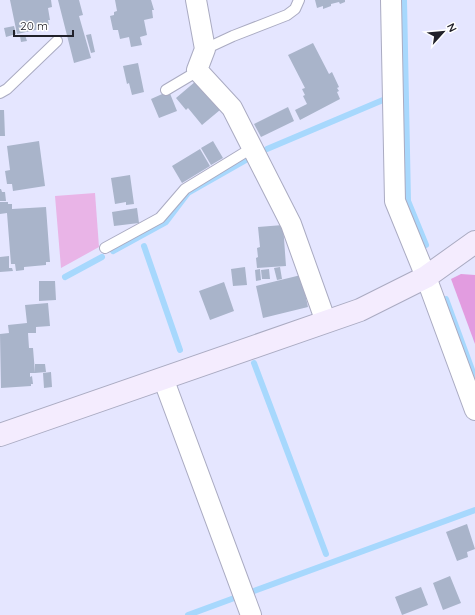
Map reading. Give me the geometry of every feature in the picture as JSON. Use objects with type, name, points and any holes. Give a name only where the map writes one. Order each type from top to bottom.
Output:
[{"type":"street","points":[[196,0],[205,48],[197,70],[232,108],[291,224],[326,322]]},
{"type":"street","points":[[391,0],[395,201],[426,277],[475,410]]},
{"type":"street","points":[[0,435],[360,310],[426,277],[475,242]]},
{"type":"street","points":[[163,378],[251,615]]},
{"type":"lane","points":[[205,48],[287,15],[295,9],[299,0]]},
{"type":"lane","points":[[0,93],[7,89],[57,40]]},
{"type":"lane","points":[[166,90],[198,71]]},
{"type":"lane","points":[[105,248],[160,218],[185,189],[252,148]]},
{"type":"shaded area","points":[[95,193],[99,247],[61,268],[55,196]]},
{"type":"shaded area","points":[[461,274],[475,275],[475,344],[451,279]]},
{"type":"building","points":[[10,0],[51,0],[52,7],[48,8],[50,20],[48,20],[49,25],[40,27],[40,29],[17,34]]},
{"type":"building","points":[[58,0],[79,0],[83,15],[79,16],[91,58],[74,63]]},
{"type":"building","points":[[115,0],[151,0],[154,10],[152,10],[153,18],[144,20],[147,35],[140,37],[142,45],[131,47],[129,37],[120,39],[118,30],[113,30],[110,16],[114,15],[114,12],[117,11]]},
{"type":"building","points":[[315,0],[345,0],[345,2],[340,4],[339,2],[331,4],[331,6],[323,9],[323,6],[317,8]]},
{"type":"building","points":[[14,26],[16,34],[6,37],[4,28]]},
{"type":"building","points":[[91,34],[95,52],[91,53],[86,35]]},
{"type":"building","points":[[25,35],[27,41],[21,42],[20,36]]},
{"type":"building","points":[[313,43],[329,74],[332,72],[339,87],[337,88],[339,91],[337,92],[340,99],[300,120],[295,110],[307,104],[303,96],[305,95],[302,89],[305,88],[288,55]]},
{"type":"building","points":[[138,63],[144,92],[132,95],[129,83],[127,84],[123,66]]},
{"type":"building","points":[[196,81],[220,110],[202,125],[188,108],[186,110],[176,98]]},
{"type":"building","points":[[169,91],[177,111],[159,118],[151,99]]},
{"type":"building","points":[[288,107],[294,121],[261,137],[254,124]]},
{"type":"building","points":[[0,110],[4,110],[5,136],[0,136]]},
{"type":"building","points":[[39,141],[45,186],[13,191],[12,184],[7,184],[5,171],[10,170],[7,146]]},
{"type":"building","points":[[213,141],[223,158],[211,165],[201,148]]},
{"type":"building","points":[[200,149],[210,166],[182,183],[172,166]]},
{"type":"building","points":[[130,175],[134,204],[126,205],[126,202],[115,204],[111,178]]},
{"type":"building","points":[[0,189],[2,192],[5,192],[6,201],[0,201]]},
{"type":"building","points":[[0,202],[8,202],[8,204],[12,204],[12,209],[46,207],[50,262],[46,262],[46,265],[24,267],[24,270],[16,271],[15,264],[11,264],[7,213],[0,214]]},
{"type":"building","points":[[137,208],[139,223],[114,226],[112,212]]},
{"type":"building","points":[[283,225],[286,266],[257,268],[257,248],[260,247],[258,227]]},
{"type":"building","points":[[9,256],[9,268],[12,268],[13,271],[0,272],[0,257]]},
{"type":"building","points":[[245,267],[247,285],[233,286],[231,269]]},
{"type":"building","points":[[280,267],[282,279],[277,280],[274,268]]},
{"type":"building","points":[[260,269],[261,280],[256,281],[255,270]]},
{"type":"building","points":[[269,269],[270,279],[262,279],[261,270]]},
{"type":"building","points":[[301,275],[308,307],[263,318],[256,286]]},
{"type":"building","points":[[39,281],[55,281],[56,300],[39,301]]},
{"type":"building","points":[[224,282],[234,311],[210,320],[199,291]]},
{"type":"building","points":[[48,303],[50,326],[36,327],[36,333],[28,333],[29,348],[33,348],[35,373],[30,373],[30,377],[32,376],[33,384],[31,384],[31,386],[1,388],[0,334],[9,333],[8,325],[27,323],[25,305]]},
{"type":"building","points":[[35,364],[45,364],[46,372],[35,373]]},
{"type":"building","points":[[51,372],[52,387],[44,388],[43,373]]},
{"type":"building","points":[[467,524],[475,549],[467,552],[468,557],[457,561],[446,532]]},
{"type":"building","points":[[450,576],[461,603],[443,610],[433,583]]},
{"type":"building","points":[[421,587],[428,605],[402,615],[395,597]]},
{"type":"waterway","points":[[404,0],[408,201],[426,245]]},
{"type":"waterway","points":[[267,149],[383,100]]},
{"type":"waterway","points":[[113,251],[166,222],[188,193],[246,160]]},
{"type":"waterway","points":[[144,246],[180,350]]},
{"type":"waterway","points":[[65,277],[102,257]]},
{"type":"waterway","points":[[446,299],[475,378]]},
{"type":"waterway","points":[[254,363],[326,554]]},
{"type":"waterway","points":[[254,591],[475,510]]},
{"type":"waterway","points":[[188,615],[237,597]]}]
